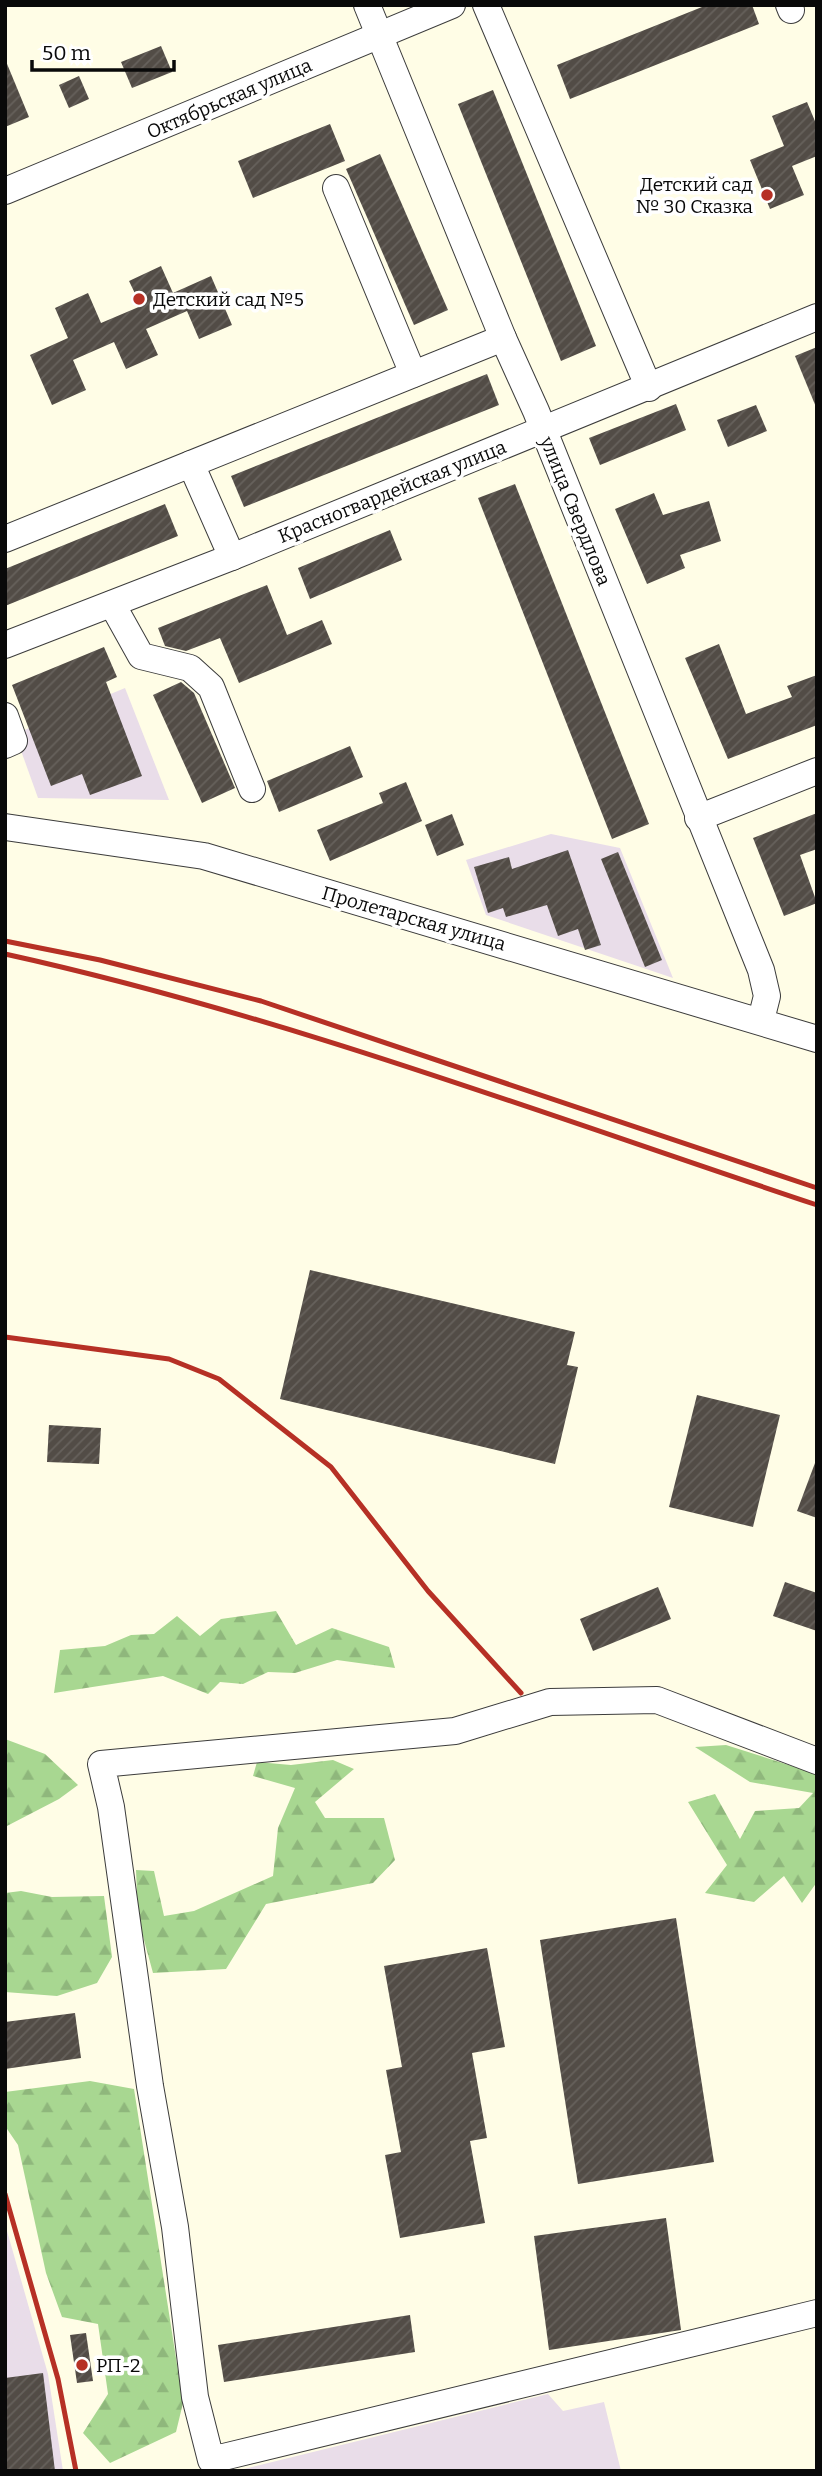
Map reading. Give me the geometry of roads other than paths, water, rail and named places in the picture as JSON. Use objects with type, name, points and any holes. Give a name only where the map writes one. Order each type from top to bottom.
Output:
[{"type":"street","name":"улица Свердлова","points":[[367,5],[543,429],[761,971],[767,996],[761,1020]]},
{"type":"street","name":"Октябрьская улица","points":[[5,191],[453,5]]},
{"type":"street","points":[[486,5],[649,387]]},
{"type":"street","points":[[336,188],[413,374]]},
{"type":"street","name":"Красногвардейская улица","points":[[5,645],[232,557],[817,317]]},
{"type":"street","points":[[5,539],[503,338]]},
{"type":"street","points":[[191,464],[232,557]]},
{"type":"street","points":[[112,604],[141,656],[190,668],[211,687],[251,789]]},
{"type":"street","points":[[5,716],[14,741],[5,745]]},
{"type":"street","points":[[698,818],[817,771]]},
{"type":"street","name":"Пролетарская улица","points":[[5,827],[204,856],[761,1020],[817,1039]]},
{"type":"street","points":[[817,1761],[657,1700],[644,1700],[550,1702],[455,1731],[101,1764],[116,1833],[150,2086],[175,2227],[195,2397],[211,2460],[817,2313]]},
{"type":"railway","points":[[5,941],[100,960],[261,1001],[817,1188]]},
{"type":"railway","points":[[5,954],[211,1006],[313,1037],[817,1205]]},
{"type":"railway","points":[[5,1337],[169,1359],[219,1379],[331,1467],[428,1591],[521,1693]]},
{"type":"railway","points":[[5,2194],[58,2379],[76,2471]]},
{"type":"place","name":"Детский сад № 30 Сказка","points":[[767,195]]},
{"type":"place","name":"Детский сад №5","points":[[139,299]]},
{"type":"place","name":"РП-2","points":[[82,2365]]}]
